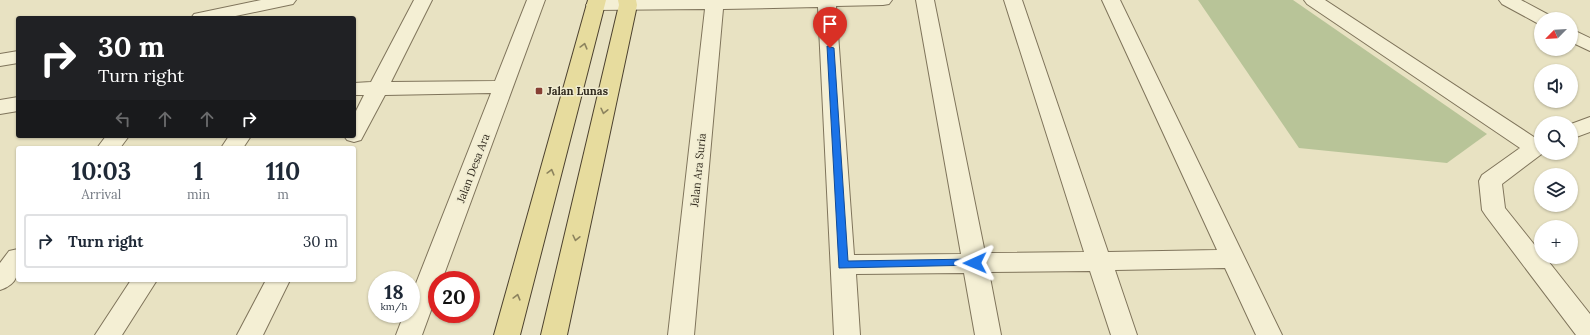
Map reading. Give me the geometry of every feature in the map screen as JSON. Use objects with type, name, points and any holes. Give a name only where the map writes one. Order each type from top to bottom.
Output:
[{"type":"main road","points":[[507,335],[596,2]]},
{"type":"main road","points":[[554,335],[628,2]]},
{"type":"street","points":[[210,16],[287,0]]},
{"type":"street","points":[[356,131],[422,0]]},
{"type":"street","name":"Jalan Desa Ara","points":[[409,335],[536,0]]},
{"type":"street","points":[[596,2],[715,4],[883,0]]},
{"type":"street","points":[[925,0],[988,335]]},
{"type":"street","points":[[1013,0],[1124,335]]},
{"type":"street","points":[[1111,0],[1269,335]]},
{"type":"street","points":[[1313,0],[1534,143]]},
{"type":"street","points":[[1508,0],[1534,14]]},
{"type":"street","points":[[827,2],[847,335]]},
{"type":"street","name":"Jalan Ara Suria","points":[[681,335],[715,4]]},
{"type":"street","points":[[1578,39],[1590,45]]},
{"type":"street","points":[[0,60],[16,57]]},
{"type":"street","points":[[356,89],[503,87]]},
{"type":"street","points":[[0,107],[16,104]]},
{"type":"street","points":[[1578,129],[1590,124]]},
{"type":"street","points":[[110,146],[116,138]]},
{"type":"street","points":[[1534,149],[1490,181],[1494,210],[1590,333]]},
{"type":"street","points":[[843,265],[1233,259]]},
{"type":"street","points":[[0,280],[16,260]]},
{"type":"street","points":[[108,335],[144,282]]},
{"type":"street","points":[[250,335],[277,282]]},
{"type":"green space","points":[[1198,0],[1293,0],[1487,134],[1447,163],[1299,148]]},
{"type":"place","name":"Jalan Lunas","points":[[539,91]]},
{"type":"route","points":[[830,48],[843,265],[975,263]]}]
